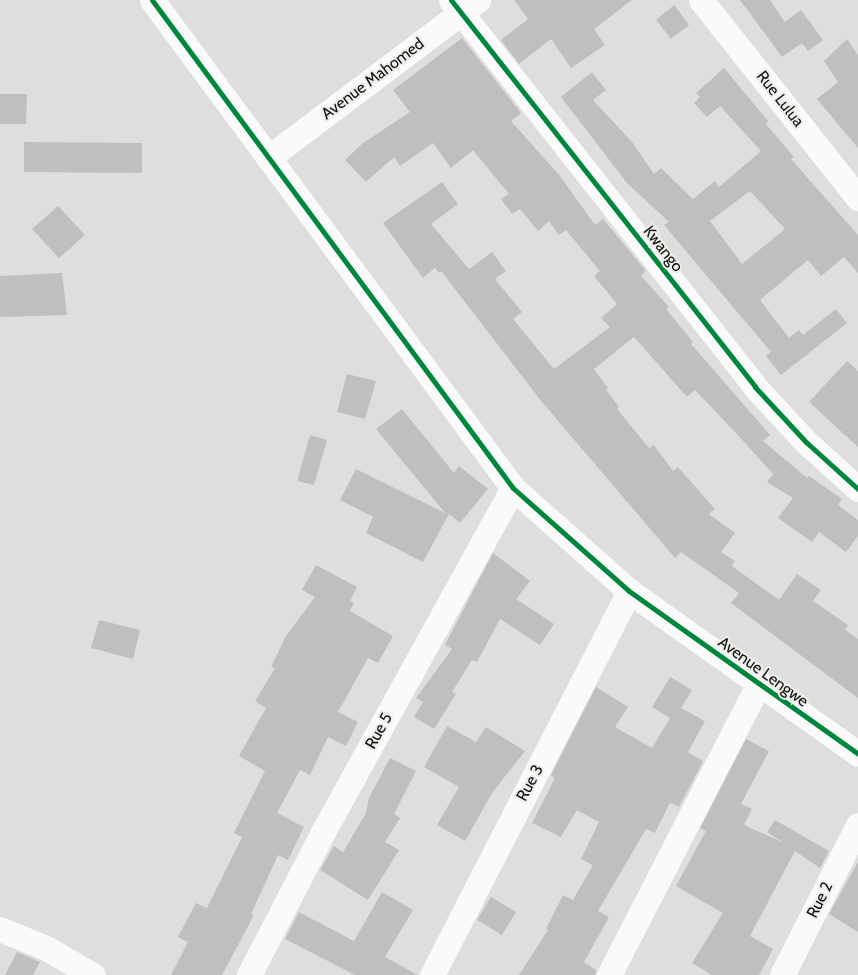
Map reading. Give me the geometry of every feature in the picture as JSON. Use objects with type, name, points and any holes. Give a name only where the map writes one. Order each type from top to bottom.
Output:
[{"type":"street","name":"Avenue Lengwe","points":[[152,0],[513,488],[630,591],[758,685],[858,754]]},
{"type":"street","name":"Rue Lulua","points":[[700,0],[858,198]]},
{"type":"street","name":"Avenue Mahomed","points":[[268,158],[463,4]]},
{"type":"street","name":"Kwango","points":[[463,4],[755,387],[806,442],[858,489]]},
{"type":"street","name":"Rue 5","points":[[249,975],[323,832],[513,488]]},
{"type":"street","name":"Rue 3","points":[[432,975],[630,591]]},
{"type":"street","points":[[609,975],[758,685]]},
{"type":"street","name":"Rue 2","points":[[782,975],[858,825]]},
{"type":"street","points":[[0,929],[46,948],[93,975]]},
{"type":"building","points":[[514,0],[632,0],[594,29],[605,45],[571,68],[551,39],[519,64],[501,40],[528,19]]},
{"type":"building","points":[[740,0],[770,0],[785,22],[801,10],[823,40],[808,51],[802,43],[782,57]]},
{"type":"building","points":[[674,5],[689,25],[671,39],[656,20]]},
{"type":"building","points":[[462,38],[521,113],[511,121],[560,176],[595,225],[603,219],[646,271],[641,276],[669,307],[666,309],[693,342],[691,344],[770,435],[763,441],[807,478],[809,476],[842,499],[838,505],[858,520],[858,536],[846,552],[819,532],[812,542],[778,518],[793,498],[767,482],[773,474],[736,433],[695,390],[687,397],[634,337],[594,369],[608,388],[606,390],[619,407],[617,409],[649,448],[654,445],[673,471],[678,467],[715,509],[709,514],[735,533],[721,552],[735,561],[732,566],[779,600],[797,574],[821,590],[813,601],[848,625],[845,630],[858,639],[858,698],[731,603],[739,593],[681,552],[675,558],[542,402],[441,271],[439,273],[435,268],[423,278],[383,223],[442,182],[458,204],[431,224],[469,269],[492,252],[506,271],[495,279],[522,312],[513,319],[554,369],[610,327],[601,318],[617,304],[594,276],[600,271],[566,230],[559,235],[549,221],[538,231],[520,209],[512,214],[501,199],[509,194],[473,150],[451,168],[433,143],[400,166],[394,157],[366,182],[345,160],[363,143],[410,112],[393,90]]},
{"type":"building","points":[[847,39],[858,55],[858,148],[817,99],[838,82],[824,61]]},
{"type":"building","points":[[724,68],[768,121],[766,124],[794,157],[791,159],[858,235],[858,273],[844,257],[821,276],[808,260],[760,300],[789,338],[799,330],[803,335],[836,309],[847,323],[781,375],[766,356],[771,352],[664,225],[669,222],[627,183],[561,97],[592,72],[606,90],[593,100],[632,142],[654,174],[661,168],[693,199],[715,181],[719,187],[761,151],[720,106],[707,117],[694,103],[700,97],[696,93]],"holes":[[[750,191],[785,229],[742,264],[710,221]]]},
{"type":"building","points":[[0,94],[27,94],[26,124],[0,124]]},
{"type":"building","points":[[24,142],[142,143],[142,173],[24,172]]},
{"type":"building","points":[[58,206],[85,235],[59,258],[32,229]]},
{"type":"building","points":[[62,273],[67,315],[0,317],[0,276]]},
{"type":"building","points":[[847,361],[858,371],[858,447],[809,402]]},
{"type":"building","points":[[347,374],[376,381],[365,419],[337,412]]},
{"type":"building","points":[[402,409],[454,473],[459,466],[488,489],[460,523],[449,514],[423,562],[366,533],[373,517],[340,500],[356,469],[445,513],[376,429]]},
{"type":"building","points":[[310,435],[327,440],[314,485],[297,481]]},
{"type":"building","points":[[493,553],[530,581],[516,599],[554,624],[540,645],[500,619],[477,662],[472,660],[452,692],[456,694],[434,729],[414,717],[423,702],[416,698],[452,649],[445,645]]},
{"type":"building","points":[[316,565],[357,587],[350,601],[354,603],[350,611],[393,636],[378,663],[368,658],[338,712],[358,722],[346,746],[328,737],[310,775],[300,770],[277,813],[304,827],[288,860],[278,855],[251,914],[254,915],[222,975],[171,975],[188,942],[178,937],[196,903],[207,908],[242,837],[234,833],[265,771],[239,756],[266,708],[255,701],[275,668],[271,667],[286,636],[315,597],[302,590]]},
{"type":"building","points":[[99,620],[140,630],[133,659],[91,648]]},
{"type":"building","points":[[670,677],[692,690],[681,708],[705,721],[688,752],[703,761],[679,807],[670,803],[655,833],[646,829],[598,911],[609,917],[584,962],[596,970],[595,975],[519,975],[548,930],[546,929],[563,895],[573,900],[593,865],[581,859],[599,822],[577,810],[561,837],[532,823],[555,778],[551,775],[596,687],[628,707],[615,727],[652,748],[670,718],[652,707]]},
{"type":"building","points":[[447,726],[476,742],[486,727],[525,751],[492,793],[465,841],[437,825],[459,787],[424,767]]},
{"type":"building","points":[[746,739],[769,751],[741,804],[752,809],[744,825],[784,843],[767,832],[775,820],[829,851],[820,868],[795,851],[750,936],[773,949],[759,975],[712,975],[692,963],[723,913],[676,886],[706,831],[700,828]]},
{"type":"building","points":[[390,758],[416,771],[394,814],[400,818],[385,842],[399,850],[368,900],[320,870],[334,846],[343,852],[366,813],[369,798]]},
{"type":"building","points":[[858,862],[858,932],[829,914]]},
{"type":"building","points":[[382,892],[413,910],[385,957],[418,975],[355,975],[285,939],[299,912],[354,941]]},
{"type":"building","points":[[491,897],[516,912],[502,935],[477,920]]},
{"type":"building","points":[[17,952],[40,962],[33,975],[5,975]]},
{"type":"cycle path","points":[[152,0],[513,488],[629,591],[858,754]]},
{"type":"cycle path","points":[[451,0],[755,387],[806,442],[858,489]]}]
